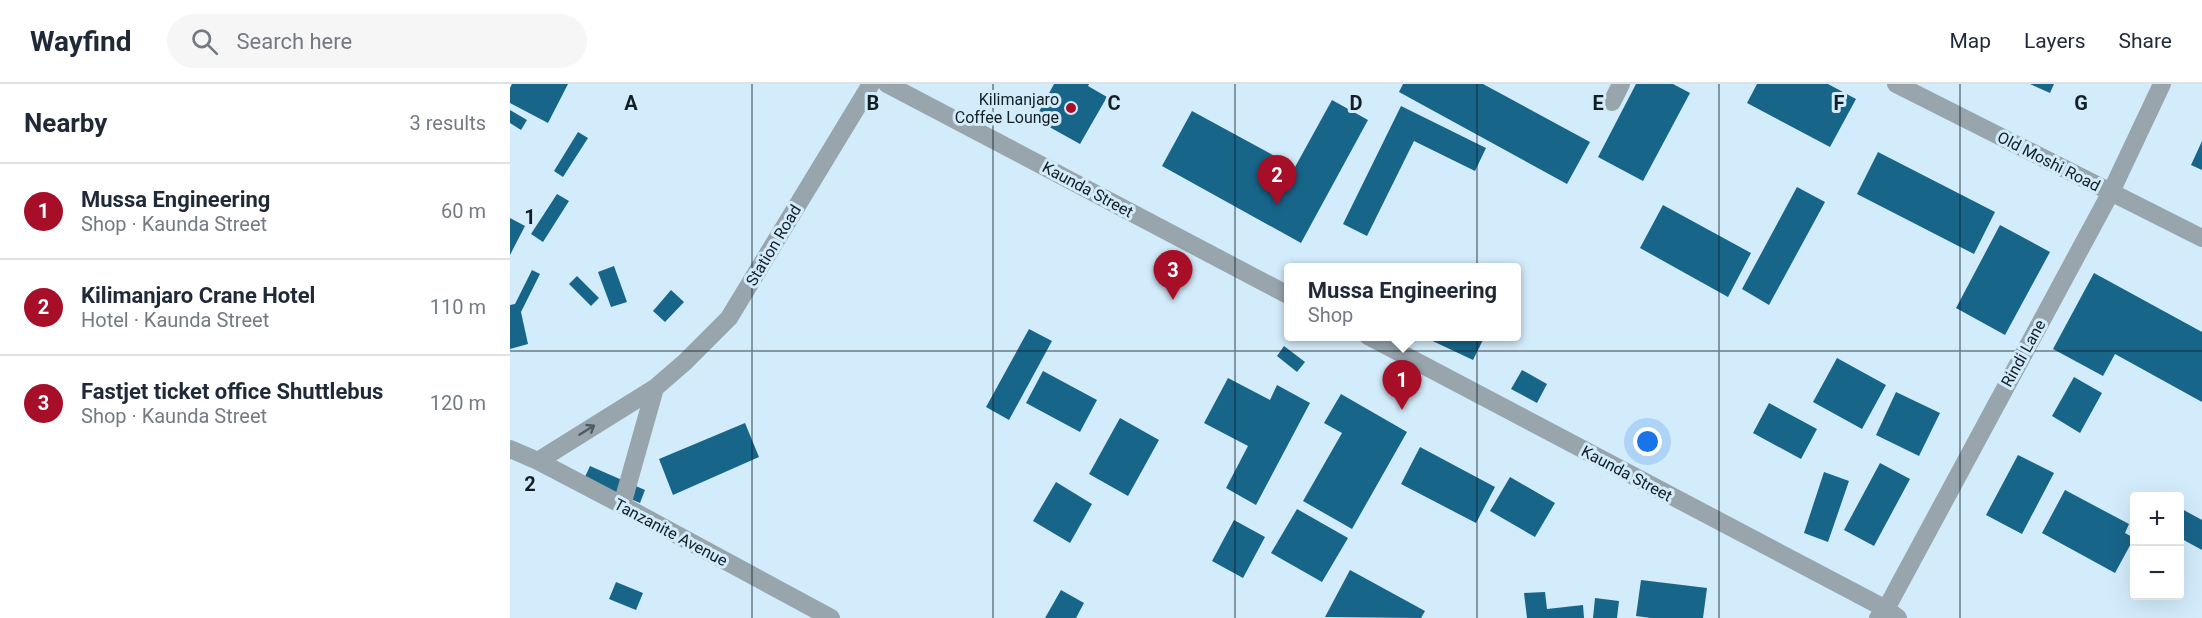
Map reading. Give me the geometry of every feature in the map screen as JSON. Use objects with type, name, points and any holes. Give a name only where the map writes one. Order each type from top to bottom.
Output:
[{"type":"street","name":"Station Road","points":[[538,461],[654,388],[685,362],[729,318],[871,84]]},
{"type":"street","name":"Kaunda Street","points":[[887,84],[1284,292]]},
{"type":"street","points":[[1612,102],[1622,84]]},
{"type":"street","name":"Old Moshi Road","points":[[1896,84],[2202,238]]},
{"type":"street","name":"Rindi Lane","points":[[1887,615],[2111,192],[2162,84]]},
{"type":"street","name":"Kaunda Street","points":[[1377,341],[1887,615]]},
{"type":"street","points":[[622,505],[654,388]]},
{"type":"street","name":"Tanzanite Avenue","points":[[510,449],[622,505],[831,618]]},
{"type":"building","points":[[512,84],[568,84],[548,123],[510,103]]},
{"type":"building","name":"Kilimanjaro Coffee Lounge","points":[[1054,84],[1089,84],[1088,86],[1107,97],[1080,144],[1035,119]]},
{"type":"building","points":[[1403,84],[1483,84],[1590,142],[1567,184],[1399,92]]},
{"type":"building","points":[[1636,84],[1673,84],[1690,93],[1643,181],[1598,157]]},
{"type":"building","points":[[1757,84],[1828,84],[1856,99],[1830,147],[1747,103]]},
{"type":"building","points":[[2030,84],[2054,84],[2050,93]]},
{"type":"building","points":[[1332,100],[1368,120],[1301,243],[1162,166],[1192,111],[1295,167]]},
{"type":"building","points":[[1401,106],[1486,148],[1475,171],[1414,141],[1367,236],[1343,224]]},
{"type":"building","points":[[510,110],[527,120],[521,130],[510,123]]},
{"type":"building","points":[[578,132],[588,138],[563,177],[554,171]]},
{"type":"building","points":[[2202,141],[2202,170],[2191,165]]},
{"type":"building","points":[[1878,152],[1995,212],[1974,254],[1857,194]]},
{"type":"building","points":[[1797,187],[1825,202],[1769,305],[1742,289]]},
{"type":"building","points":[[557,194],[569,201],[543,242],[531,234]]},
{"type":"building","points":[[1663,205],[1751,253],[1728,297],[1640,248]]},
{"type":"building","points":[[510,218],[525,226],[510,255]]},
{"type":"building","points":[[2000,225],[2050,252],[2005,335],[1956,308]]},
{"type":"building","points":[[614,266],[627,302],[611,307],[598,272]]},
{"type":"building","points":[[532,270],[540,274],[521,312],[528,344],[510,349],[510,305],[515,304]]},
{"type":"building","points":[[2094,273],[2202,332],[2202,402],[2115,354],[2103,376],[2053,349]]},
{"type":"building","points":[[577,276],[599,298],[591,306],[569,284]]},
{"type":"building","points":[[671,290],[684,302],[665,322],[653,311]]},
{"type":"building","points":[[1029,329],[1052,341],[1009,420],[986,407]]},
{"type":"building","points":[[1433,341],[1482,341],[1473,360]]},
{"type":"building","points":[[1284,346],[1305,362],[1297,372],[1277,356]]},
{"type":"building","points":[[1837,358],[1886,385],[1862,429],[1813,402]]},
{"type":"building","points":[[1522,370],[1547,384],[1537,403],[1511,389]]},
{"type":"building","points":[[1043,371],[1097,400],[1080,432],[1026,403]]},
{"type":"building","points":[[2074,377],[2102,393],[2080,433],[2052,416]]},
{"type":"building","points":[[1228,378],[1270,400],[1277,385],[1310,403],[1256,505],[1226,488],[1248,446],[1204,423]]},
{"type":"building","points":[[1896,392],[1940,413],[1919,456],[1876,435]]},
{"type":"building","points":[[1341,394],[1407,432],[1352,529],[1303,501],[1342,433],[1324,423]]},
{"type":"building","points":[[1769,403],[1817,429],[1801,459],[1753,433]]},
{"type":"building","points":[[1120,418],[1159,440],[1128,496],[1089,474]]},
{"type":"building","points":[[745,423],[759,457],[673,495],[659,459]]},
{"type":"building","points":[[1420,447],[1495,487],[1476,523],[1401,484]]},
{"type":"building","points":[[2018,455],[2054,473],[2022,534],[1986,515]]},
{"type":"building","points":[[1880,463],[1910,479],[1874,546],[1844,530]]},
{"type":"building","points":[[590,466],[645,490],[640,503],[584,479]]},
{"type":"building","points":[[1824,472],[1849,481],[1828,542],[1804,533]]},
{"type":"building","points":[[1510,477],[1555,503],[1535,537],[1490,511]]},
{"type":"building","points":[[1056,482],[1092,504],[1070,543],[1033,521]]},
{"type":"building","points":[[2065,490],[2129,524],[2125,533],[2130,536],[2130,545],[2115,573],[2042,533]]},
{"type":"building","points":[[1297,509],[1348,538],[1322,582],[1271,553]]},
{"type":"building","points":[[2184,510],[2202,520],[2202,550],[2184,540]]},
{"type":"building","points":[[1234,520],[1265,537],[1243,578],[1212,561]]},
{"type":"building","points":[[1350,570],[1425,611],[1421,618],[1325,617]]},
{"type":"building","points":[[1641,580],[1707,588],[1703,618],[1636,616]]},
{"type":"building","points":[[616,582],[643,593],[636,610],[609,599]]},
{"type":"building","points":[[1061,590],[1084,603],[1076,618],[1045,618]]},
{"type":"building","points":[[1545,592],[1547,609],[1583,605],[1584,618],[1527,618],[1524,593]]},
{"type":"building","points":[[1595,598],[1619,601],[1617,618],[1593,618]]},
{"type":"place","name":"Kilimanjaro Coffee Lounge","points":[[1071,108]]},
{"type":"place","name":"Kilimanjaro Crane Hotel","points":[[1277,205]]},
{"type":"place","name":"Fastjet ticket office Shuttlebus","points":[[1173,300]]},
{"type":"place","name":"Mussa Engineering","points":[[1402,410]]}]
